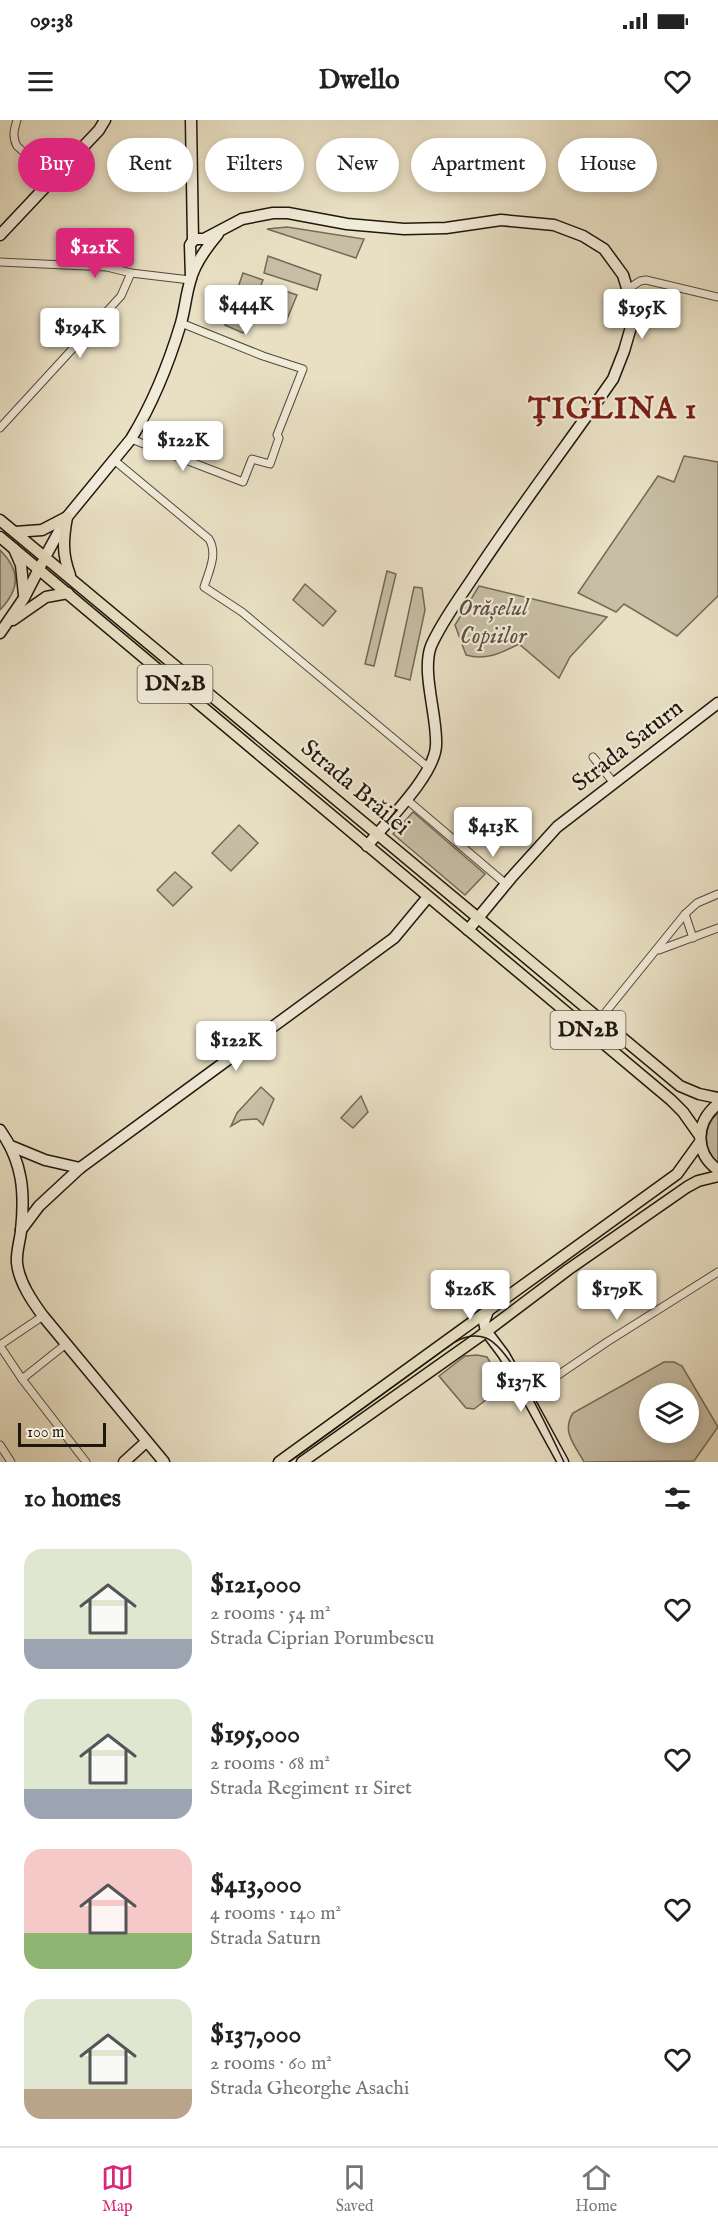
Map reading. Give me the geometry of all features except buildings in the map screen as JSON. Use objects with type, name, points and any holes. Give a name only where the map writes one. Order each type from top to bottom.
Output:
[{"type":"main road","points":[[15,532],[42,530],[67,517]]},
{"type":"main road","points":[[67,517],[63,547],[70,577]]},
{"type":"main road","name":"Strada Brăilei","points":[[0,519],[680,1086],[699,1094],[718,1098]]},
{"type":"main road","points":[[4,539],[14,550],[21,565],[24,598]]},
{"type":"main road","name":"Strada Brăilei","points":[[4,539],[671,1100],[683,1112],[700,1139],[708,1161],[718,1170]]},
{"type":"main road","points":[[2,631],[24,598],[45,557]]},
{"type":"main road","points":[[2,631],[26,609],[46,597],[68,593]]},
{"type":"main road","points":[[279,1462],[677,1174],[700,1139],[706,1116],[718,1104]]},
{"type":"main road","points":[[302,1462],[691,1184],[718,1176]]},
{"type":"street","points":[[17,120],[13,140],[18,147]]},
{"type":"street","points":[[91,138],[105,120]]},
{"type":"street","points":[[45,557],[67,517],[131,439],[154,397],[181,323],[199,246],[193,219],[191,120]]},
{"type":"street","points":[[0,236],[39,192]]},
{"type":"street","points":[[199,246],[242,219],[273,213],[288,213],[347,224],[404,229],[446,228],[501,220],[527,221],[554,225],[584,236],[604,249],[623,275],[628,289],[631,327],[613,379],[486,558],[448,614],[432,645],[429,669],[436,747],[429,768],[406,800],[367,846]]},
{"type":"street","points":[[0,262],[107,267],[131,273],[191,279]]},
{"type":"street","points":[[0,428],[121,296],[128,285],[131,273]]},
{"type":"street","points":[[628,289],[646,280],[718,297]]},
{"type":"street","points":[[131,439],[243,482],[252,459],[270,464],[279,438],[277,435],[303,369],[263,356],[181,323]]},
{"type":"street","points":[[114,460],[209,539],[213,546],[213,555],[204,586],[242,612],[429,768]]},
{"type":"street","name":"Strada Saturn","points":[[468,930],[557,827],[718,703]]},
{"type":"street","points":[[593,757],[613,783]]},
{"type":"street","points":[[406,800],[506,884]]},
{"type":"street","points":[[600,1019],[685,914],[697,903],[718,894]]},
{"type":"street","points":[[21,1230],[39,1206],[80,1168],[372,956],[398,935],[428,897]]},
{"type":"street","points":[[685,914],[693,938]]},
{"type":"street","points":[[656,951],[718,928]]},
{"type":"street","points":[[0,1130],[11,1146],[20,1167],[23,1187],[17,1255],[26,1290],[43,1316],[164,1462]]},
{"type":"street","points":[[11,1146],[45,1160],[80,1168]]},
{"type":"street","points":[[528,1396],[607,1342],[718,1272]]},
{"type":"street","points":[[488,1311],[484,1323],[486,1331],[504,1355],[563,1462]]},
{"type":"street","points":[[43,1316],[0,1345],[22,1379],[86,1462]]},
{"type":"street","points":[[22,1379],[66,1344]]},
{"type":"street","points":[[124,1462],[146,1442]]},
{"type":"street","points":[[0,1445],[11,1462]]},
{"type":"green space","points":[[287,227],[364,239],[356,258],[267,229]]},
{"type":"green space","points":[[268,256],[321,275],[317,290],[264,273]]},
{"type":"green space","points":[[243,273],[263,280],[243,333],[225,325]]},
{"type":"green space","points":[[282,290],[297,295],[287,319],[271,314]]},
{"type":"green space","points":[[684,456],[718,462],[718,596],[677,636],[624,604],[616,612],[578,593],[658,476],[674,482]]},
{"type":"green space","points":[[0,550],[12,565],[15,580],[11,595],[0,610]]},
{"type":"green space","points":[[387,571],[396,574],[374,666],[365,664]]},
{"type":"green space","points":[[305,584],[336,611],[323,626],[293,600]]},
{"type":"green space","name":"Orășelul Copiilor","points":[[479,586],[607,617],[570,657],[559,678],[519,644],[487,657],[466,655],[455,625]]},
{"type":"green space","points":[[414,587],[422,588],[425,610],[410,680],[395,676]]},
{"type":"green space","points":[[413,812],[485,874],[465,895],[393,834]]},
{"type":"green space","points":[[239,825],[258,843],[231,871],[212,853]]},
{"type":"green space","points":[[175,872],[192,887],[173,906],[157,890]]},
{"type":"green space","points":[[261,1087],[274,1099],[263,1125],[257,1119],[241,1120],[231,1126],[237,1113]]},
{"type":"green space","points":[[361,1096],[368,1112],[353,1128],[341,1118]]},
{"type":"green space","points":[[718,1113],[718,1163],[709,1151],[706,1138],[709,1125]]},
{"type":"green space","points":[[465,1356],[487,1357],[504,1386],[474,1409],[466,1408],[439,1376]]},
{"type":"green space","points":[[664,1362],[674,1362],[682,1366],[692,1383],[639,1383],[639,1443],[699,1443],[699,1395],[718,1427],[694,1461],[584,1462],[569,1432],[573,1413]]},
{"type":"tram line","points":[[289,1462],[455,1342],[474,1336],[486,1338],[497,1345],[508,1358],[530,1394],[564,1462]]},
{"type":"district","name":"ȚIGLINA 1","points":[[613,410]]}]
